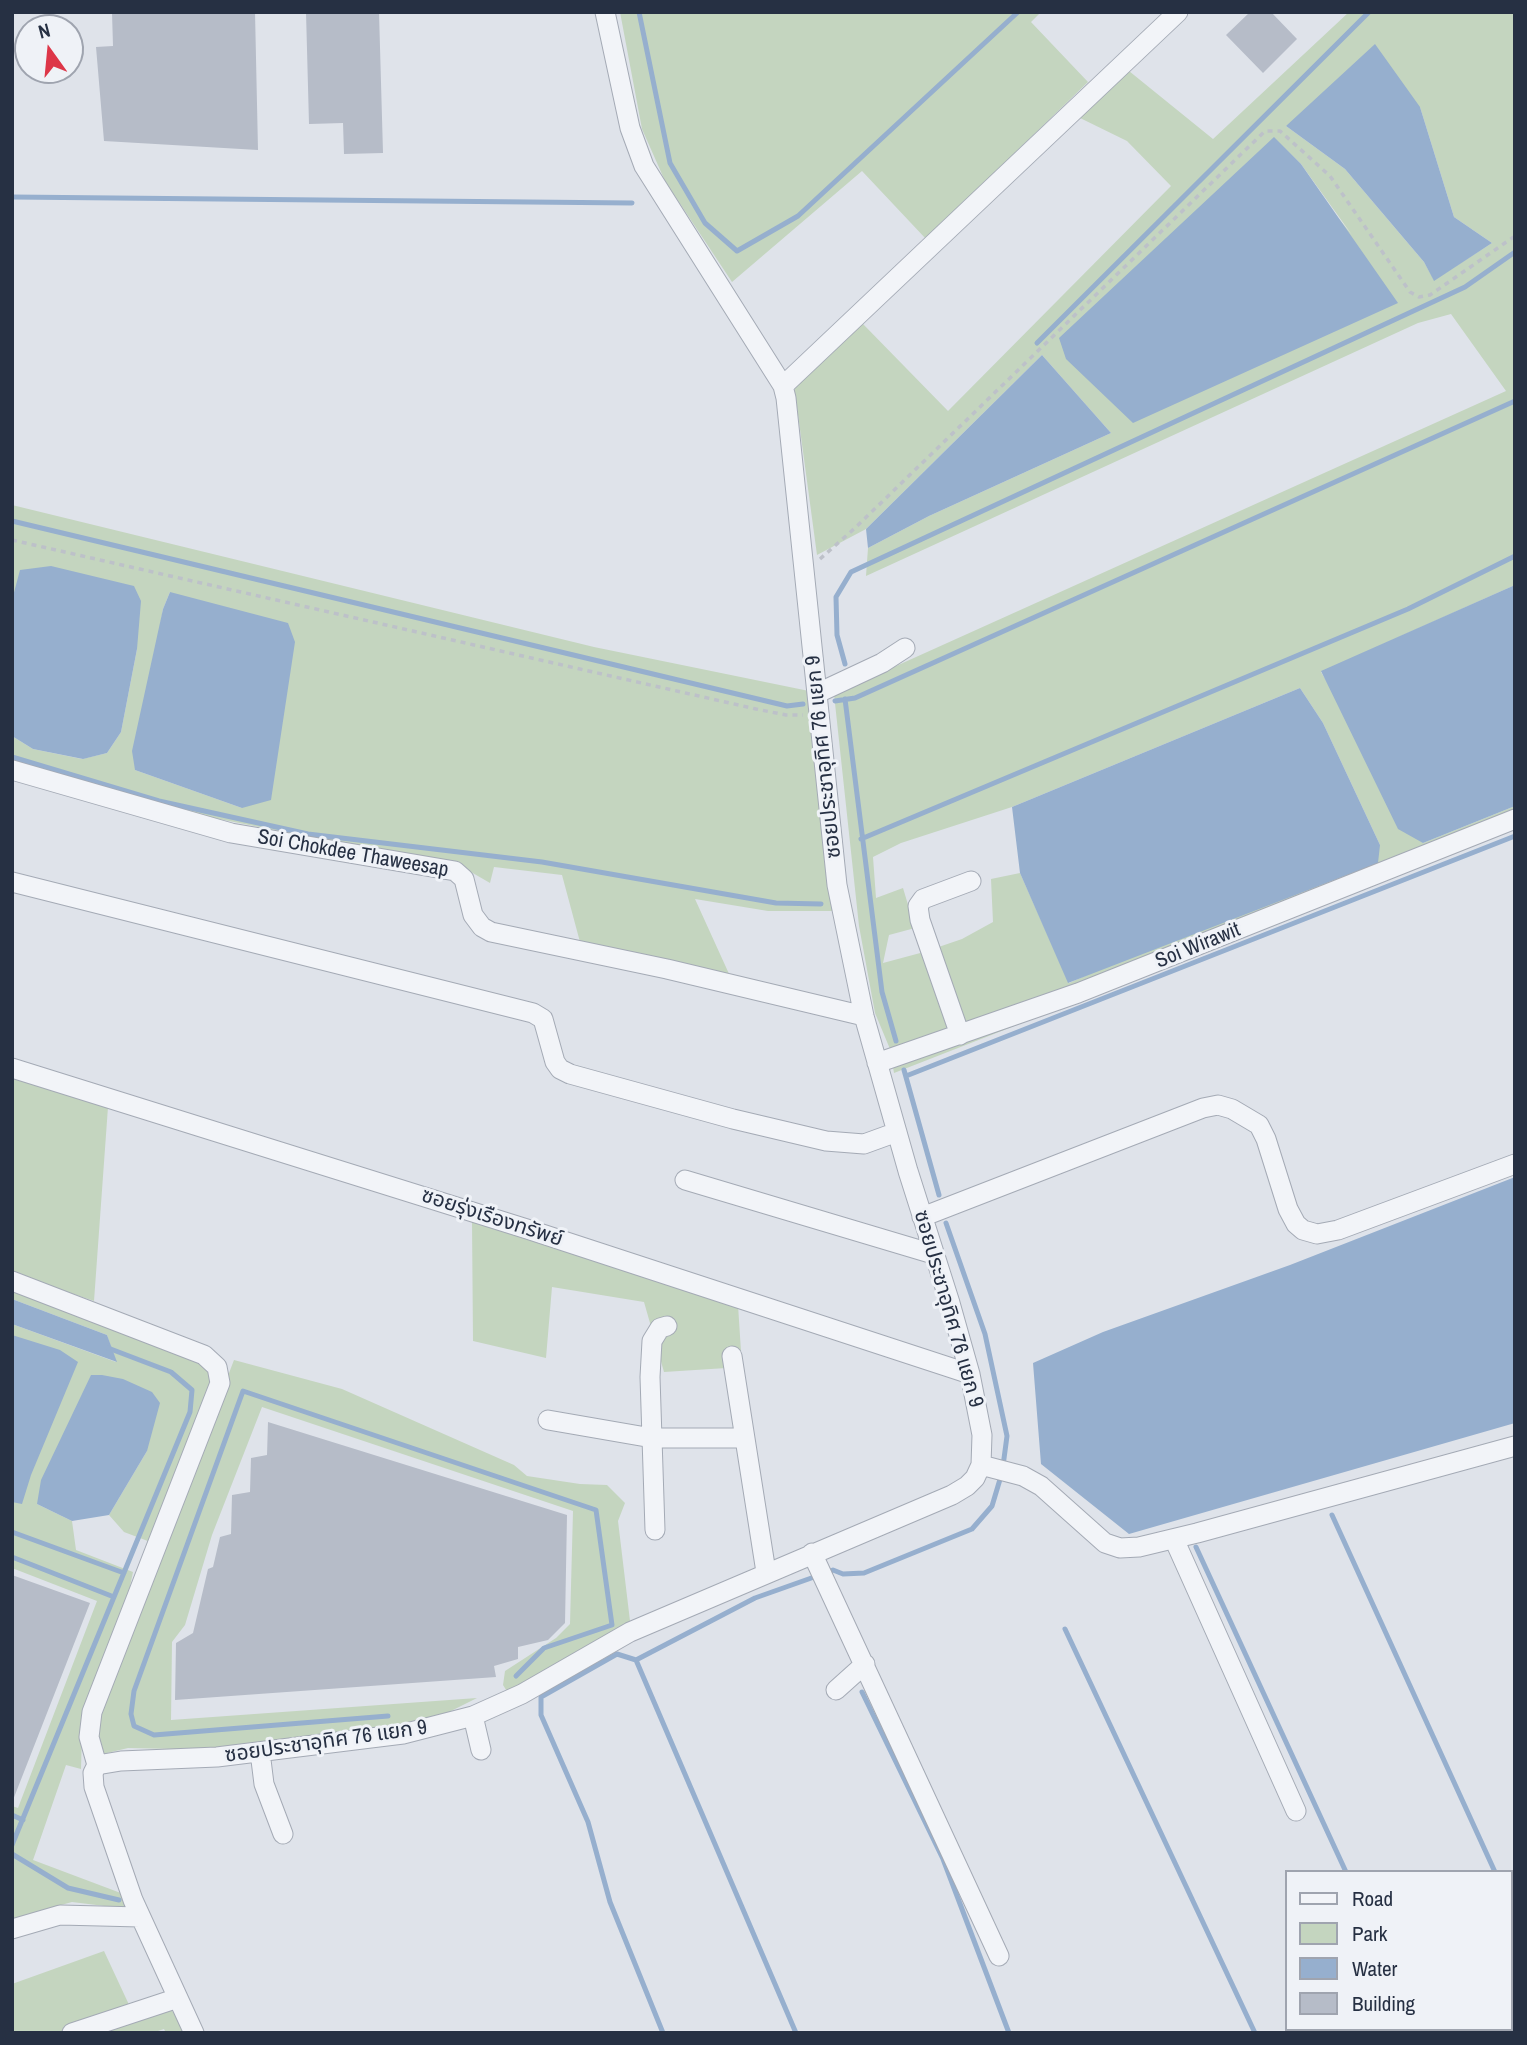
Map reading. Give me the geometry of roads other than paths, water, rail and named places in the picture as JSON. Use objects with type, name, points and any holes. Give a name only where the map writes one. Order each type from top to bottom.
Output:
[{"type":"street","name":"ซอยประชาอุทิศ 76 แยก 9","points":[[97,1766],[121,1760],[217,1757],[403,1734],[473,1716],[522,1694],[630,1632],[952,1495],[975,1478],[981,1465],[982,1435],[970,1374],[864,1016],[837,886],[789,416],[783,386],[644,166],[630,128],[605,12]]},
{"type":"street","points":[[783,386],[1178,12]]},
{"type":"street","points":[[818,693],[882,663],[905,648]]},
{"type":"street","name":"Soi Chokdee Thaweesap","points":[[12,770],[231,833],[455,871],[464,878],[473,915],[482,927],[491,932],[667,969],[864,1016]]},
{"type":"street","name":"Soi Wirawit","points":[[877,1063],[1078,993],[1515,819]]},
{"type":"street","points":[[960,1035],[920,920],[918,906],[923,899],[971,881]]},
{"type":"street","points":[[12,882],[533,1013],[543,1019],[555,1062],[560,1069],[570,1074],[733,1119],[825,1141],[864,1144],[897,1132]]},
{"type":"street","name":"ซอยรุ่งเรืองทรัพย์","points":[[12,1068],[527,1229],[970,1374]]},
{"type":"street","points":[[922,1217],[1203,1108],[1218,1105],[1259,1125],[1288,1209],[1296,1224],[1303,1230],[1317,1234],[1338,1230],[1515,1164]]},
{"type":"street","points":[[685,1180],[933,1254]]},
{"type":"street","points":[[12,1281],[204,1355],[217,1367],[220,1383],[92,1712],[89,1737],[97,1766],[93,1773],[94,1787],[140,1917],[194,2033]]},
{"type":"street","points":[[655,1530],[650,1377],[652,1341],[660,1328],[667,1326]]},
{"type":"street","points":[[732,1356],[766,1572]]},
{"type":"street","points":[[548,1420],[652,1438],[743,1438]]},
{"type":"street","points":[[981,1465],[1023,1476],[1041,1486],[1090,1531],[1120,1548],[1139,1547],[1174,1538],[1515,1446]]},
{"type":"street","points":[[1174,1538],[1296,1811]]},
{"type":"street","points":[[812,1553],[999,1956]]},
{"type":"street","points":[[836,1690],[865,1664]]},
{"type":"street","points":[[473,1716],[481,1750]]},
{"type":"street","points":[[260,1752],[264,1784],[283,1834]]},
{"type":"street","points":[[12,1929],[60,1915],[140,1917]]},
{"type":"street","points":[[72,2033],[178,1998]]},
{"type":"water","points":[[1375,44],[1420,107],[1454,217],[1492,243],[1434,281],[1424,262],[1345,169],[1286,126]]},
{"type":"water","points":[[1274,137],[1301,164],[1398,303],[1133,423],[1066,359],[1059,338]]},
{"type":"water","points":[[1042,355],[1111,433],[929,516],[868,548],[866,529]]},
{"type":"water","points":[[51,566],[134,586],[141,601],[137,649],[121,732],[107,753],[83,759],[33,749],[12,736],[12,600],[20,570]]},
{"type":"water","points":[[1515,585],[1515,806],[1423,843],[1398,829],[1321,671]]},
{"type":"water","points":[[170,592],[288,623],[295,642],[271,800],[242,808],[135,770],[132,751],[163,609]]},
{"type":"water","points":[[1300,688],[1323,723],[1380,845],[1378,863],[1068,983],[1020,873],[1012,807]]},
{"type":"water","points":[[1515,1177],[1515,1423],[1129,1534],[1041,1464],[1033,1363],[1103,1332],[1290,1265]]},
{"type":"water","points":[[12,1299],[107,1335],[117,1362],[12,1324]]},
{"type":"water","points":[[12,1335],[60,1350],[78,1362],[31,1475],[22,1504],[12,1502]]},
{"type":"water","points":[[91,1375],[123,1379],[152,1392],[160,1403],[147,1451],[109,1515],[72,1521],[37,1504],[41,1480]]},
{"type":"waterway","points":[[639,12],[670,163],[705,223],[737,251],[798,216],[1018,12]]},
{"type":"waterway","points":[[1037,343],[1369,12]]},
{"type":"waterway","points":[[12,197],[632,203]]},
{"type":"waterway","points":[[845,664],[837,635],[836,597],[851,572],[1465,287],[1515,252]]},
{"type":"waterway","points":[[835,701],[855,698],[1515,401]]},
{"type":"waterway","points":[[12,521],[787,706],[803,704]]},
{"type":"waterway","points":[[861,839],[1408,609],[1515,556]]},
{"type":"waterway","points":[[845,699],[882,992],[896,1041]]},
{"type":"waterway","points":[[12,757],[159,801],[308,834],[542,862],[776,903],[821,904]]},
{"type":"waterway","points":[[906,1076],[1515,836]]},
{"type":"waterway","points":[[904,1070],[939,1195]]},
{"type":"waterway","points":[[946,1223],[985,1334],[1007,1436],[1003,1466]]},
{"type":"waterway","points":[[12,1845],[190,1412],[192,1390],[171,1372],[108,1348]]},
{"type":"waterway","points":[[388,1716],[154,1735],[134,1726],[131,1714],[134,1691],[243,1391],[596,1510],[612,1625],[544,1648],[516,1676]]},
{"type":"waterway","points":[[826,1573],[833,1570],[843,1574],[864,1573],[972,1529],[992,1506],[1001,1476]]},
{"type":"waterway","points":[[1332,1515],[1494,1870]]},
{"type":"waterway","points":[[12,1532],[124,1573]]},
{"type":"waterway","points":[[1196,1547],[1345,1870]]},
{"type":"waterway","points":[[12,1557],[114,1597]]},
{"type":"waterway","points":[[663,2033],[610,1902],[588,1822],[541,1715],[541,1697],[617,1654],[636,1660],[755,1598],[817,1576]]},
{"type":"waterway","points":[[1065,1629],[1255,2033]]},
{"type":"waterway","points":[[636,1660],[796,2033]]},
{"type":"waterway","points":[[862,1692],[943,1859],[1009,2033]]},
{"type":"waterway","points":[[12,1815],[23,1820]]},
{"type":"waterway","points":[[12,1854],[68,1888],[119,1900]]},
{"type":"waterway","points":[[1513,1910],[1515,1914]]}]
